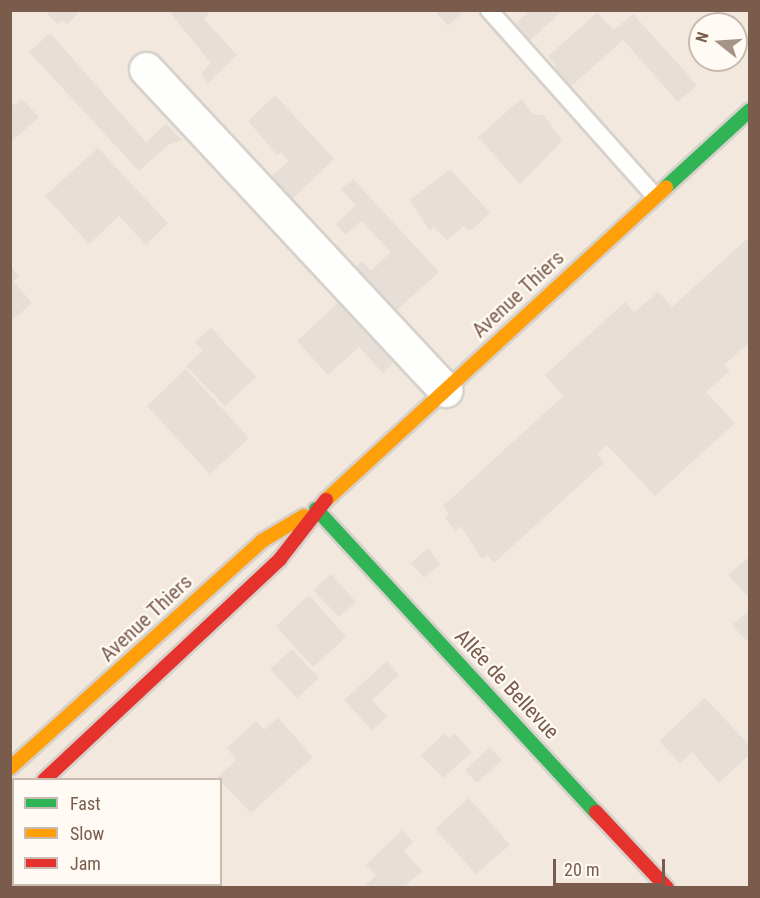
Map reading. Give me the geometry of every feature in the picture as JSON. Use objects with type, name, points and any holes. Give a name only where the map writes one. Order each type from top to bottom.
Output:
[{"type":"main road","name":"Avenue Thiers","points":[[46,778],[280,559],[316,509],[750,110]]},
{"type":"main road","name":"Avenue Thiers","points":[[10,768],[262,541],[316,509]]},
{"type":"main road","name":"Allée de Bellevue","points":[[316,509],[667,888]]},
{"type":"street","points":[[146,69],[445,390]]},
{"type":"lane","points":[[489,10],[656,196]]},
{"type":"shaded area","points":[[11,11],[749,11],[749,887],[11,887]]},
{"type":"building","points":[[44,10],[81,10],[67,25],[62,20],[58,25]]},
{"type":"building","points":[[168,10],[211,10],[204,19],[237,55],[208,83],[201,74],[211,63]]},
{"type":"building","points":[[434,10],[465,10],[448,26]]},
{"type":"building","points":[[530,10],[561,12],[526,44],[511,28]]},
{"type":"building","points":[[597,13],[614,30],[633,14],[697,85],[678,102],[623,40],[567,90],[550,71],[556,66],[548,56]]},
{"type":"building","points":[[50,33],[146,142],[166,124],[182,140],[168,145],[139,171],[29,52]]},
{"type":"building","points":[[275,95],[334,159],[288,203],[267,180],[289,161],[281,152],[277,155],[248,121]]},
{"type":"building","points":[[22,99],[39,117],[10,143],[10,101],[15,105]]},
{"type":"building","points":[[521,99],[534,115],[544,115],[562,141],[520,184],[478,137]]},
{"type":"building","points":[[98,148],[168,223],[146,245],[119,216],[89,244],[45,196]]},
{"type":"building","points":[[450,169],[490,213],[470,231],[464,226],[447,240],[434,227],[430,231],[410,200]]},
{"type":"building","points":[[353,179],[439,272],[391,315],[351,272],[362,261],[371,271],[391,252],[361,221],[345,235],[336,224],[356,205],[341,189]]},
{"type":"building","points":[[750,236],[750,342],[724,365],[730,371],[706,392],[735,423],[655,496],[607,445],[597,454],[604,463],[494,563],[487,555],[482,559],[461,526],[456,531],[445,518],[449,514],[443,506],[563,396],[545,375],[625,302],[634,312],[658,292],[672,307]]},
{"type":"building","points":[[10,266],[19,276],[14,282],[32,303],[10,322]]},
{"type":"building","points":[[342,299],[397,359],[383,373],[359,347],[328,375],[297,341]]},
{"type":"building","points":[[211,328],[256,377],[225,406],[186,366],[203,350],[195,342]]},
{"type":"building","points":[[186,369],[249,438],[210,474],[147,406]]},
{"type":"building","points":[[428,548],[440,564],[424,578],[411,563]]},
{"type":"building","points":[[750,556],[750,599],[728,575]]},
{"type":"building","points":[[331,574],[356,602],[339,617],[313,590]]},
{"type":"building","points":[[309,595],[346,637],[313,667],[276,626]]},
{"type":"building","points":[[750,610],[750,644],[732,625]]},
{"type":"building","points":[[292,649],[319,678],[297,698],[270,669]]},
{"type":"building","points":[[387,661],[399,675],[372,700],[387,717],[372,730],[344,700]]},
{"type":"building","points":[[705,698],[750,746],[750,754],[719,783],[692,752],[680,763],[659,741]]},
{"type":"building","points":[[278,718],[313,757],[251,813],[222,783],[222,778],[217,778],[236,760],[227,748],[256,721],[264,730]]},
{"type":"building","points":[[445,733],[449,738],[454,733],[472,752],[443,778],[421,755]]},
{"type":"building","points":[[490,747],[502,760],[477,783],[465,770]]},
{"type":"building","points":[[469,798],[510,845],[476,874],[435,829]]},
{"type":"building","points":[[402,830],[413,842],[404,851],[422,871],[403,888],[363,888],[376,875],[366,865]]},
{"type":"building","points":[[10,869],[12,886],[35,886],[10,888]]},
{"type":"building","points":[[106,886],[132,886],[130,888]]},
{"type":"traffic: fast","points":[[666,187],[750,110]]},
{"type":"traffic: fast","points":[[316,509],[596,812]]},
{"type":"traffic: slow","points":[[326,500],[666,187]]},
{"type":"traffic: slow","points":[[10,768],[262,541],[304,516]]},
{"type":"traffic: jam","points":[[46,778],[280,559],[326,500]]},
{"type":"traffic: jam","points":[[596,812],[667,888]]}]
